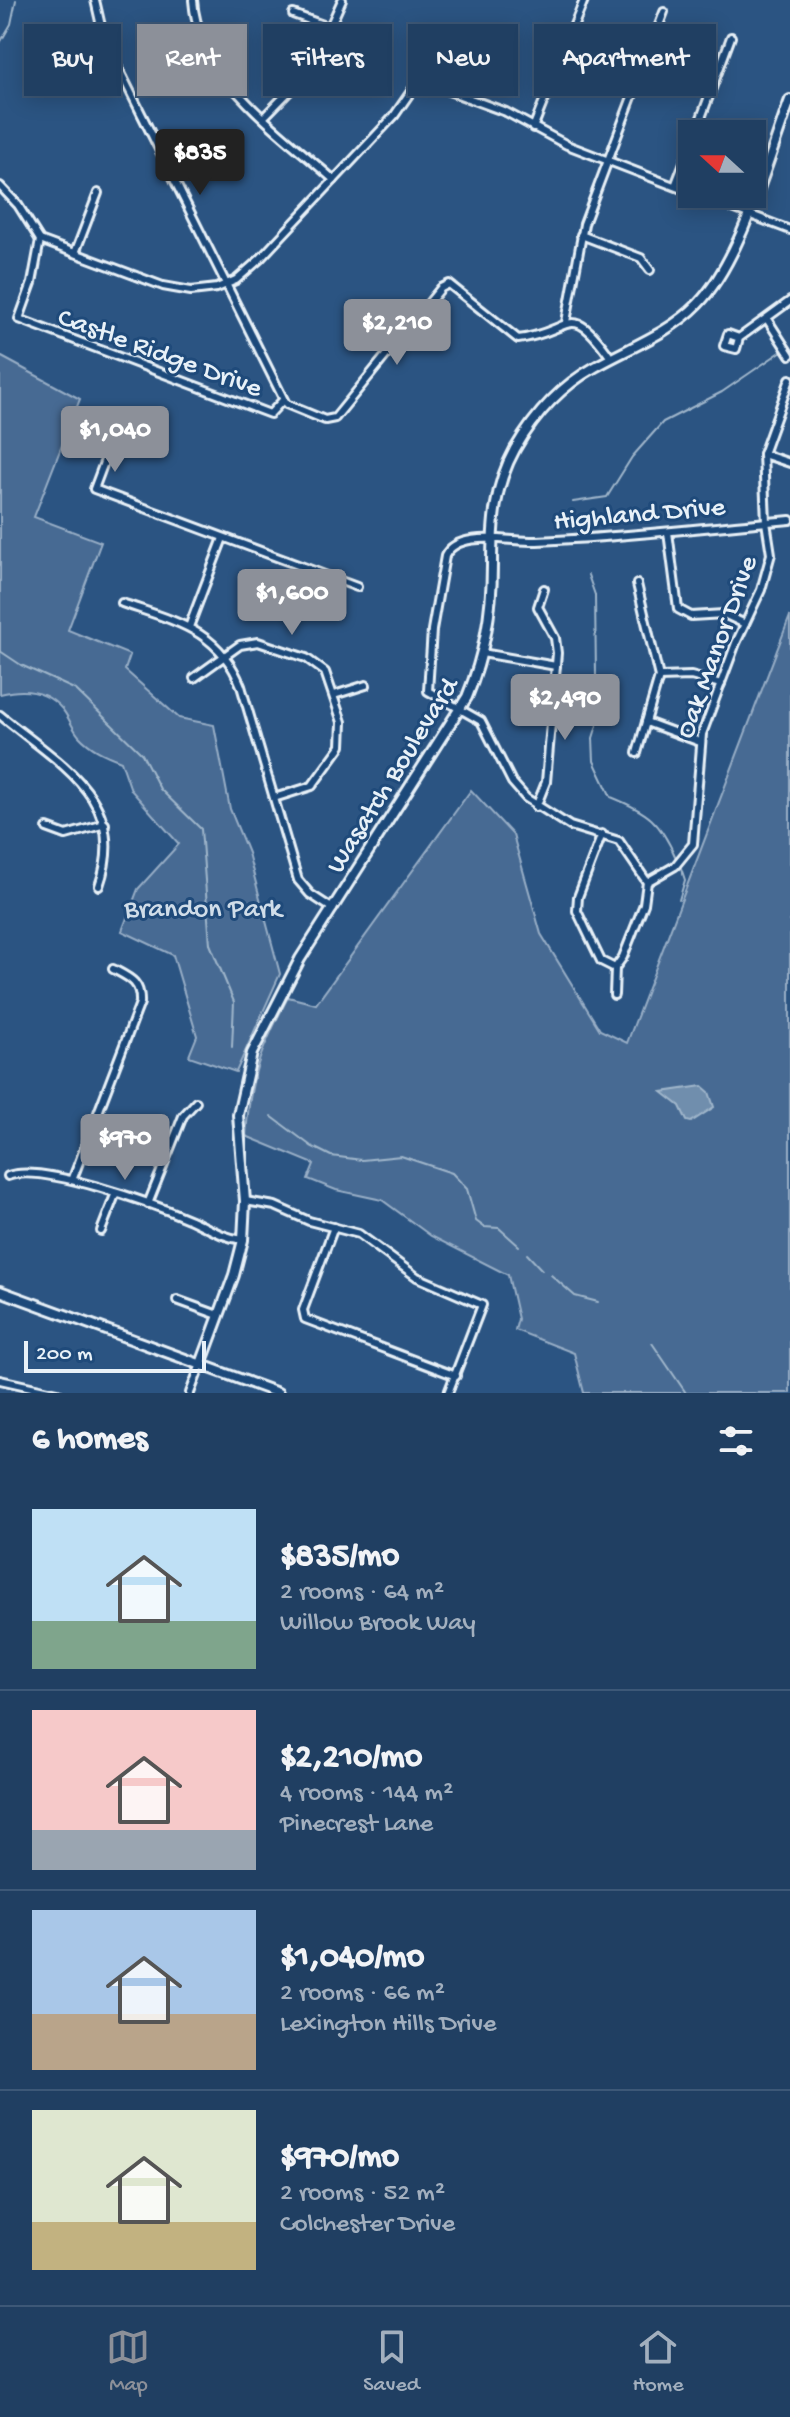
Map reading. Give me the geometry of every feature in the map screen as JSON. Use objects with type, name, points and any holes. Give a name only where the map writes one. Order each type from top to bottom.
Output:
[{"type":"main road","name":"Wasatch Boulevard","points":[[201,1364],[243,1240],[245,1201],[238,1127],[247,1069],[292,974],[461,710],[482,653],[491,576],[490,541],[497,493],[522,438],[562,391],[611,358],[675,324],[700,303],[726,265],[790,100]]},
{"type":"main road","points":[[0,1291],[278,1393]]},
{"type":"street","points":[[95,0],[101,24]]},
{"type":"street","points":[[193,0],[198,28],[213,61],[226,79],[334,180]]},
{"type":"street","points":[[333,24],[342,0]]},
{"type":"street","points":[[533,128],[584,0]]},
{"type":"street","points":[[566,322],[581,235],[664,12]]},
{"type":"street","points":[[293,14],[320,24]]},
{"type":"street","points":[[700,120],[731,37]]},
{"type":"street","points":[[121,73],[283,400],[291,408],[330,421],[441,288],[449,284],[518,339],[539,335],[566,322],[588,327],[611,358]]},
{"type":"street","points":[[0,186],[18,205],[40,240],[177,290],[202,291],[226,284],[247,272],[394,116],[419,80],[506,112],[533,128],[678,187]]},
{"type":"street","points":[[265,116],[285,96]]},
{"type":"street","points":[[675,186],[678,178]]},
{"type":"street","points":[[75,253],[98,193]]},
{"type":"street","points":[[734,208],[790,230]]},
{"type":"street","points":[[581,235],[641,258],[650,270]]},
{"type":"street","name":"Castle Ridge Drive","points":[[40,240],[32,283],[19,319],[270,414],[283,400]]},
{"type":"street","points":[[739,338],[790,301]]},
{"type":"street","points":[[767,319],[790,355]]},
{"type":"street","name":"Oak Manor Drive","points":[[647,882],[675,866],[693,844],[700,742],[771,554],[766,522],[763,454],[788,392],[790,379]]},
{"type":"street","points":[[109,449],[94,489],[357,587]]},
{"type":"street","points":[[763,454],[790,463]]},
{"type":"street","name":"Highland Drive","points":[[461,710],[431,694],[427,686],[444,560],[457,542],[668,532],[790,520]]},
{"type":"street","points":[[668,532],[678,609],[686,615],[724,614],[745,624]]},
{"type":"street","points":[[189,627],[223,538]]},
{"type":"street","points":[[637,584],[659,677],[637,753]]},
{"type":"street","points":[[536,807],[545,790],[557,645],[538,607],[544,589]]},
{"type":"street","points":[[122,603],[189,627],[209,638],[223,656],[241,686],[298,880],[310,894],[333,909]]},
{"type":"street","points":[[194,678],[223,656],[249,642],[267,644],[320,666],[334,695],[344,730],[338,754],[312,786],[274,798]]},
{"type":"street","points":[[482,653],[556,666]]},
{"type":"street","points":[[659,677],[691,676],[721,684]]},
{"type":"street","points":[[334,695],[366,685]]},
{"type":"street","points":[[461,710],[483,724],[512,782],[536,807],[570,826],[602,834],[622,844],[647,882],[644,904],[621,962],[615,968],[614,995]]},
{"type":"street","points":[[0,715],[84,786],[105,824],[109,854],[99,886]]},
{"type":"street","points":[[646,722],[700,742]]},
{"type":"street","points":[[47,828],[66,835],[105,824]]},
{"type":"street","points":[[602,834],[578,897],[577,911],[601,961],[615,968]]},
{"type":"street","points":[[73,1178],[140,1003],[140,992],[135,982],[113,969]]},
{"type":"street","points":[[148,1204],[183,1116],[196,1102]]},
{"type":"street","points":[[8,1176],[18,1172],[73,1178],[190,1219],[225,1238],[243,1240]]},
{"type":"street","points":[[101,1231],[115,1195]]},
{"type":"street","points":[[245,1201],[275,1206],[309,1221],[359,1234],[417,1277],[482,1305],[448,1393]]},
{"type":"street","points":[[334,1227],[303,1310],[305,1319],[456,1376]]},
{"type":"street","points":[[177,1300],[218,1315]]},
{"type":"street","points":[[190,1393],[201,1364]]},
{"type":"street","points":[[0,1380],[56,1393]]},
{"type":"green space","name":"Brandon Park","points":[[0,356],[80,399],[34,517],[101,542],[68,630],[130,655],[125,670],[179,718],[214,725],[230,809],[248,853],[280,974],[236,1072],[189,1056],[197,1036],[173,955],[122,931],[138,889],[179,844],[131,790],[121,761],[84,741],[56,703],[34,692],[0,694]]},
{"type":"green space","points":[[790,616],[790,1393],[584,1393],[574,1353],[515,1330],[518,1319],[508,1275],[431,1236],[382,1200],[336,1190],[308,1179],[314,1164],[246,1136],[254,1079],[263,1049],[288,997],[316,1004],[471,790],[513,835],[541,934],[600,1030],[627,1043]]},
{"type":"shaded area","points":[[702,1086],[709,1092],[714,1107],[691,1122],[687,1121],[680,1106],[662,1092]]},
{"type":"waterway","points":[[0,43],[11,24],[16,0]]},
{"type":"waterway","points":[[573,502],[607,497],[632,457],[663,422],[722,392],[782,351]]},
{"type":"waterway","points":[[588,575],[595,595],[596,676],[604,703],[593,738],[594,761],[611,797],[651,819],[676,858]]},
{"type":"waterway","points":[[0,651],[21,665],[76,690],[142,754],[160,789],[201,829],[210,944],[234,1002],[232,1047]]},
{"type":"waterway","points":[[679,900],[685,880],[681,868]]},
{"type":"waterway","points":[[271,1116],[311,1146],[331,1156],[362,1160],[401,1156],[452,1173],[467,1189],[476,1221],[484,1227],[499,1228],[519,1246]]},
{"type":"waterway","points":[[527,1254],[542,1270]]},
{"type":"waterway","points":[[551,1275],[575,1296],[598,1302]]},
{"type":"waterway","points":[[652,1343],[686,1393]]}]
